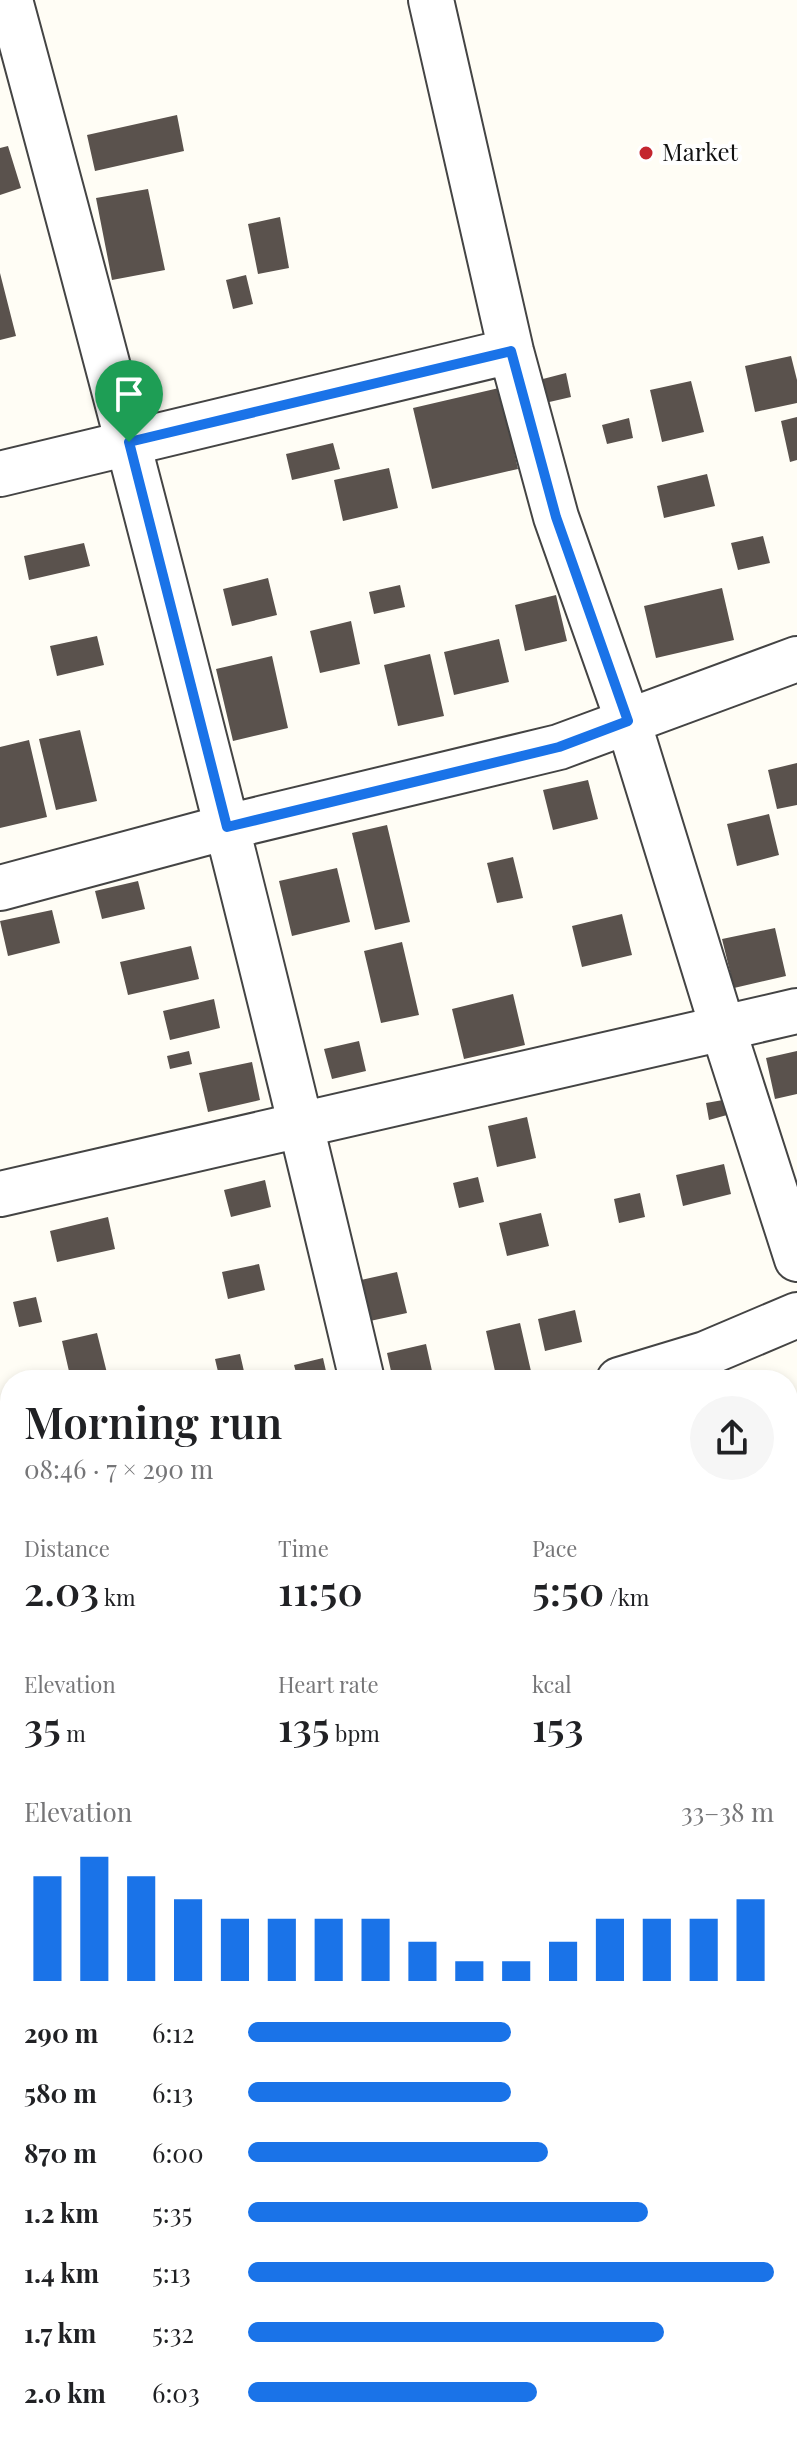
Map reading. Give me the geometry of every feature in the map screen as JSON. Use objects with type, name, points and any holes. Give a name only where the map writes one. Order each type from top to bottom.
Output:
[{"type":"street","points":[[10,0],[129,442],[302,1124],[360,1370]]},
{"type":"street","points":[[431,0],[511,351],[556,517],[628,721],[797,1259]]},
{"type":"street","points":[[0,474],[511,351]]},
{"type":"street","points":[[0,888],[227,827],[559,747],[797,659]]},
{"type":"street","points":[[0,1194],[797,1011]]},
{"type":"street","points":[[652,1370],[705,1354],[797,1315]]},
{"type":"building","points":[[177,115],[184,151],[95,171],[87,135]]},
{"type":"building","points":[[8,146],[21,188],[0,195],[0,148]]},
{"type":"building","points":[[148,189],[165,270],[112,280],[96,198]]},
{"type":"building","points":[[280,217],[289,268],[258,274],[248,224]]},
{"type":"building","points":[[0,273],[16,336],[0,340]]},
{"type":"building","points":[[246,275],[253,304],[233,309],[226,280]]},
{"type":"building","points":[[791,356],[797,380],[797,403],[755,412],[745,366]]},
{"type":"building","points":[[566,373],[571,397],[545,403],[539,380]]},
{"type":"building","points":[[691,381],[704,432],[662,442],[650,390]]},
{"type":"building","points":[[499,388],[518,469],[432,489],[413,408]]},
{"type":"building","points":[[797,417],[797,460],[790,462],[781,421]]},
{"type":"building","points":[[629,418],[633,438],[607,444],[602,425]]},
{"type":"building","points":[[333,443],[340,469],[292,480],[286,454]]},
{"type":"building","points":[[389,468],[398,508],[343,521],[334,480]]},
{"type":"building","points":[[707,474],[715,506],[664,518],[657,486]]},
{"type":"building","points":[[763,536],[770,563],[738,570],[731,543]]},
{"type":"building","points":[[84,543],[90,566],[29,580],[24,556]]},
{"type":"building","points":[[268,578],[277,615],[232,626],[223,589]]},
{"type":"building","points":[[400,585],[405,607],[374,614],[369,592]]},
{"type":"building","points":[[722,588],[734,640],[656,658],[644,606]]},
{"type":"building","points":[[556,595],[567,641],[525,651],[515,605]]},
{"type":"building","points":[[351,621],[360,664],[320,673],[310,631]]},
{"type":"building","points":[[97,636],[104,665],[57,676],[50,646]]},
{"type":"building","points":[[499,639],[509,682],[454,695],[444,652]]},
{"type":"building","points":[[430,654],[444,716],[398,726],[384,665]]},
{"type":"building","points":[[272,656],[288,728],[233,741],[216,669]]},
{"type":"building","points":[[80,730],[97,801],[56,810],[39,739]]},
{"type":"building","points":[[29,740],[47,817],[0,828],[0,747]]},
{"type":"building","points":[[797,763],[797,805],[777,809],[768,770]]},
{"type":"building","points":[[588,780],[598,819],[553,830],[543,790]]},
{"type":"building","points":[[769,814],[779,855],[737,866],[727,824]]},
{"type":"building","points":[[387,825],[410,922],[375,930],[352,833]]},
{"type":"building","points":[[513,857],[523,898],[497,903],[487,863]]},
{"type":"building","points":[[337,868],[350,922],[292,936],[279,881]]},
{"type":"building","points":[[138,881],[145,909],[102,919],[95,891]]},
{"type":"building","points":[[52,910],[60,943],[8,956],[0,921]]},
{"type":"building","points":[[622,914],[632,955],[582,967],[572,926]]},
{"type":"building","points":[[775,928],[786,976],[734,988],[722,939]]},
{"type":"building","points":[[402,942],[419,1015],[381,1023],[364,951]]},
{"type":"building","points":[[191,946],[199,979],[128,995],[120,962]]},
{"type":"building","points":[[513,994],[525,1045],[464,1059],[452,1009]]},
{"type":"building","points":[[214,999],[220,1028],[170,1040],[163,1011]]},
{"type":"building","points":[[359,1041],[366,1071],[332,1079],[324,1049]]},
{"type":"building","points":[[189,1051],[192,1064],[170,1069],[167,1056]]},
{"type":"building","points":[[797,1051],[797,1094],[775,1099],[766,1058]]},
{"type":"building","points":[[252,1062],[260,1100],[208,1112],[199,1073]]},
{"type":"building","points":[[723,1100],[727,1115],[709,1120],[706,1103]]},
{"type":"building","points":[[527,1117],[536,1158],[497,1167],[488,1126]]},
{"type":"building","points":[[724,1164],[731,1194],[683,1206],[676,1175]]},
{"type":"building","points":[[478,1177],[484,1202],[459,1208],[453,1183]]},
{"type":"building","points":[[265,1180],[271,1207],[231,1217],[224,1190]]},
{"type":"building","points":[[640,1193],[645,1217],[619,1223],[614,1199]]},
{"type":"building","points":[[541,1213],[549,1246],[507,1256],[499,1223]]},
{"type":"building","points":[[108,1217],[115,1249],[57,1262],[50,1231]]},
{"type":"building","points":[[259,1264],[265,1290],[228,1299],[222,1272]]},
{"type":"building","points":[[397,1272],[407,1313],[370,1321],[361,1280]]},
{"type":"building","points":[[36,1297],[42,1322],[19,1327],[13,1302]]},
{"type":"building","points":[[575,1310],[582,1342],[545,1351],[538,1319]]},
{"type":"building","points":[[520,1323],[531,1370],[495,1370],[486,1331]]},
{"type":"building","points":[[97,1333],[106,1370],[69,1370],[62,1341]]},
{"type":"building","points":[[426,1344],[432,1370],[391,1370],[387,1353]]},
{"type":"building","points":[[240,1354],[244,1370],[218,1370],[215,1359]]},
{"type":"building","points":[[323,1358],[326,1370],[295,1370],[294,1365]]},
{"type":"place","name":"Market","points":[[646,153]]},
{"type":"route","points":[[511,351],[556,517],[628,721],[559,747],[227,827],[129,442],[511,351]]}]
